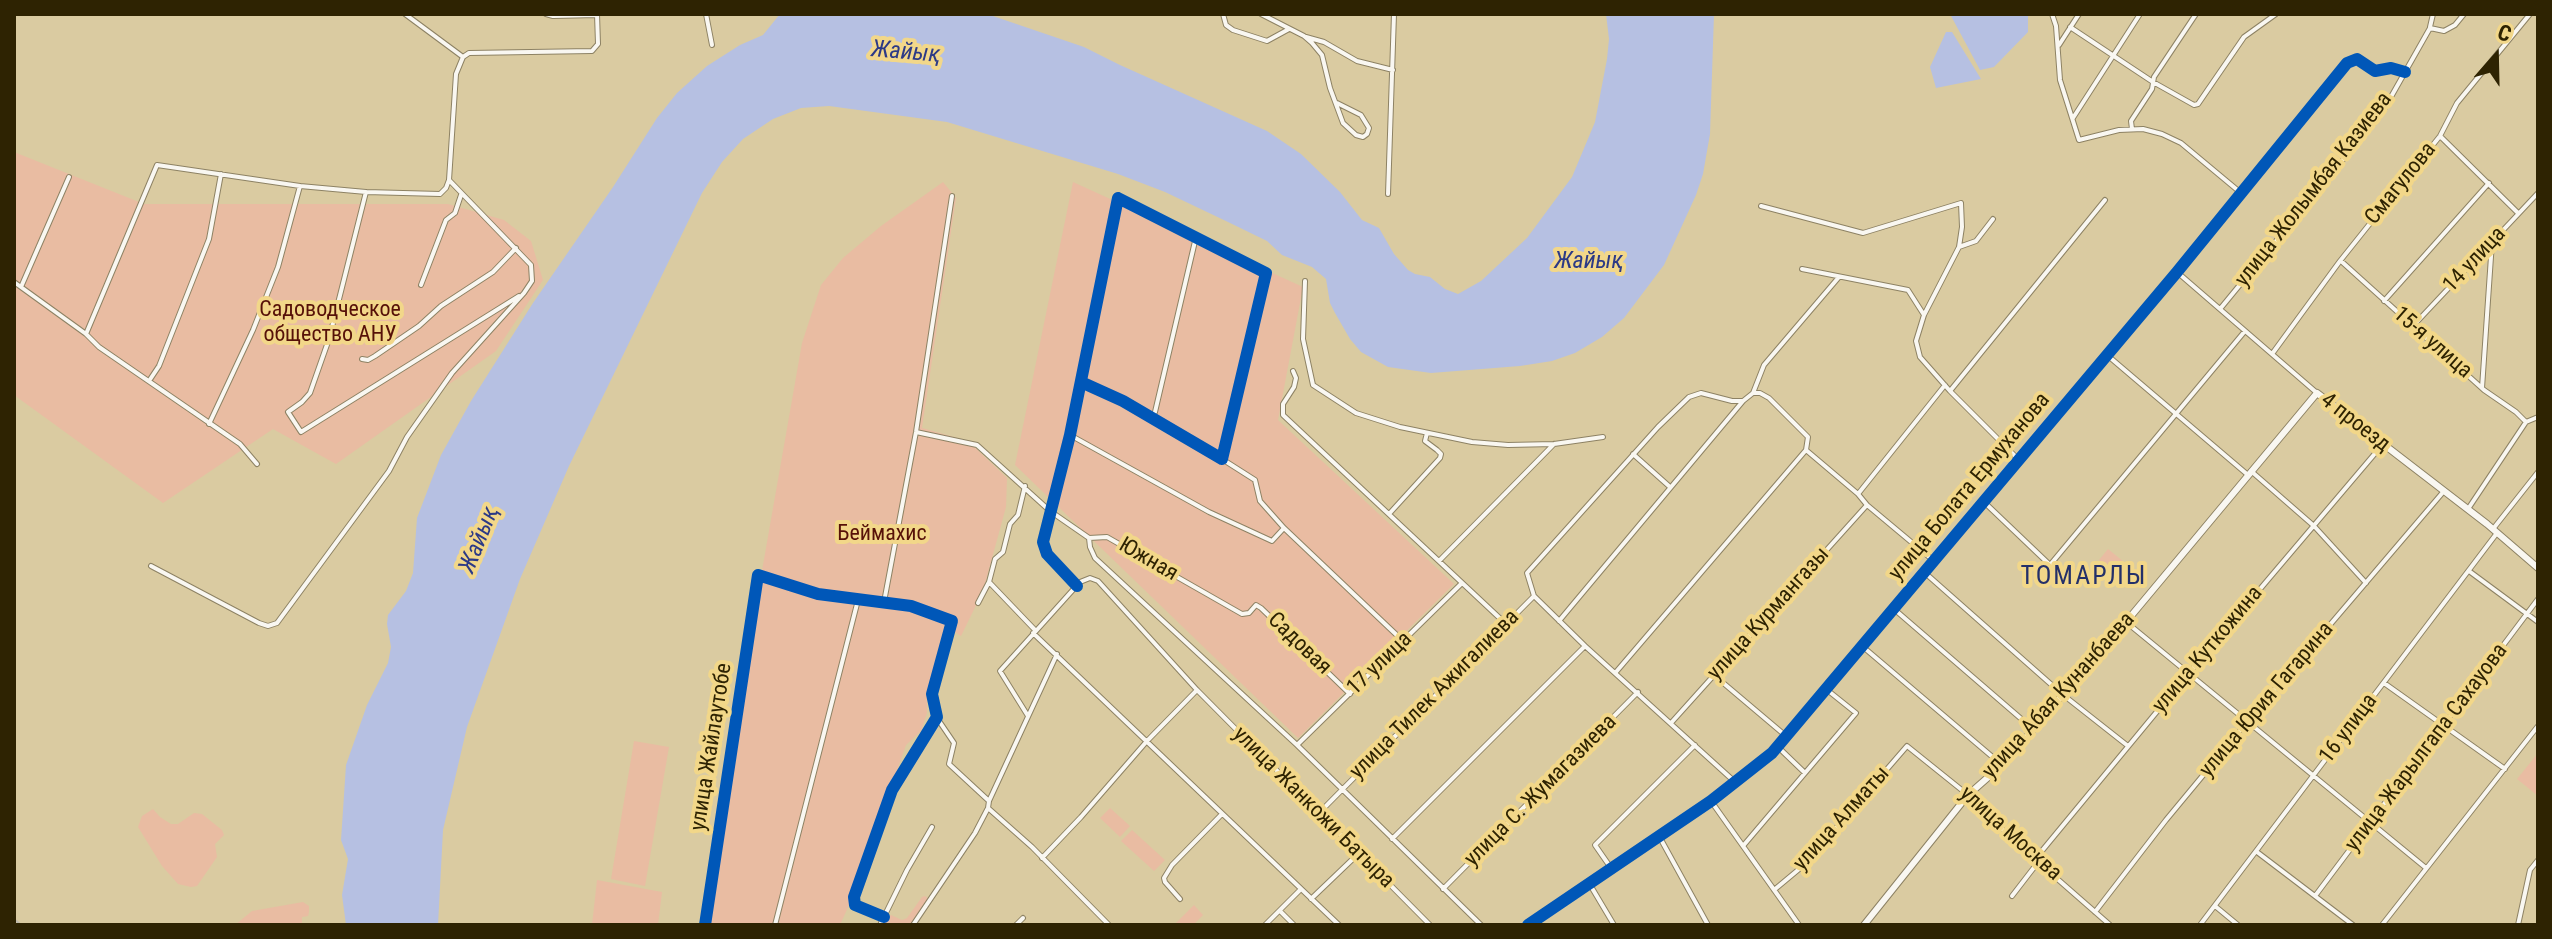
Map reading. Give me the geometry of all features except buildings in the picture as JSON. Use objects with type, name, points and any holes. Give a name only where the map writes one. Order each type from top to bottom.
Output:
[{"type":"street","points":[[405,14],[463,57]]},
{"type":"street","points":[[86,334],[157,165],[300,186],[440,194],[449,180],[456,74],[463,57],[469,53],[592,51],[598,44],[597,14],[546,14]]},
{"type":"street","points":[[706,14],[712,45]]},
{"type":"street","points":[[1223,14],[1226,25],[1233,30],[1267,41],[1290,29]]},
{"type":"street","points":[[1261,14],[1304,36],[1324,42],[1357,61],[1393,70]]},
{"type":"street","points":[[1388,194],[1394,14]]},
{"type":"street","points":[[2052,14],[2056,26],[2060,80],[2079,140],[2132,129],[2162,134],[2181,143],[2241,193]]},
{"type":"street","points":[[2057,47],[2079,14]]},
{"type":"street","points":[[2073,118],[2140,14]]},
{"type":"street","points":[[2132,129],[2131,121],[2196,14]]},
{"type":"street","points":[[2070,27],[2153,82],[2189,103],[2198,104],[2244,37],[2276,14]]},
{"type":"street","name":"улица Жолымбая Казиева","points":[[2220,309],[2383,111],[2430,28],[2433,14]]},
{"type":"street","points":[[2430,28],[2444,31],[2455,25],[2464,14]]},
{"type":"street","name":"Смагулова","points":[[2272,354],[2340,261],[2440,136],[2457,103],[2530,14]]},
{"type":"street","points":[[1304,36],[1322,55],[1343,123],[1352,133],[1363,137],[1367,134],[1369,128],[1361,115],[1337,103]]},
{"type":"street","name":"улица Болата Ермуханова","points":[[1528,925],[1711,801],[1778,746],[2177,272],[2347,63],[2357,59],[2375,71],[2391,68],[2405,72]]},
{"type":"street","points":[[2440,136],[2519,213]]},
{"type":"street","points":[[149,381],[159,366],[209,239],[221,174]]},
{"type":"street","points":[[21,287],[69,177]]},
{"type":"street","points":[[151,566],[259,623],[268,626],[277,623],[389,471],[407,437],[452,373],[532,281],[531,265],[449,180]]},
{"type":"street","points":[[2384,301],[2489,183]]},
{"type":"street","points":[[209,424],[253,330],[278,267],[300,186]]},
{"type":"street","points":[[366,192],[329,339],[310,393],[288,412],[301,432],[524,293]]},
{"type":"street","name":"14 улица","points":[[2412,327],[2538,193]]},
{"type":"street","points":[[421,285],[446,220],[455,213],[461,195]]},
{"type":"street","points":[[884,602],[916,432],[952,196]]},
{"type":"street","points":[[1028,716],[1000,671],[1079,584],[1044,549],[1043,542],[1070,435],[1118,198],[1266,273],[1222,459]]},
{"type":"street","points":[[1950,391],[2105,200]]},
{"type":"street","points":[[1761,206],[1863,233],[1961,203],[1959,247],[1924,315],[1916,341],[1920,357],[2019,460]]},
{"type":"street","points":[[1959,247],[1976,241],[1993,219]]},
{"type":"street","points":[[1150,418],[1155,412],[1196,237]]},
{"type":"street","points":[[2482,388],[2492,242]]},
{"type":"street","points":[[362,359],[375,356],[419,326],[441,306],[493,272],[516,248]]},
{"type":"street","name":"15-я улица","points":[[2340,261],[2482,388],[2526,422]]},
{"type":"street","points":[[1802,269],[1908,290],[1924,315]]},
{"type":"street","name":"4 проезд","points":[[2177,272],[2317,393],[2468,509],[2538,568]]},
{"type":"street","points":[[1559,621],[1743,401],[1753,393],[1764,365],[1839,277]]},
{"type":"street","points":[[1305,281],[1303,339],[1313,385],[1356,413],[1472,442],[1554,444],[1603,437]]},
{"type":"street","points":[[14,282],[86,334],[99,347],[240,444],[257,464]]},
{"type":"street","points":[[1984,502],[2050,565],[2245,331]]},
{"type":"street","points":[[2107,355],[2314,526],[2366,583]]},
{"type":"street","points":[[1293,371],[1296,378],[1294,387],[1283,404],[1283,415],[1506,624]]},
{"type":"street","points":[[1081,382],[1123,401],[1255,480],[1260,501],[1284,528],[1403,641]]},
{"type":"street","points":[[1858,494],[1945,385]]},
{"type":"street","points":[[1735,782],[1534,596],[1527,573],[1633,454],[1689,397],[1701,393],[1743,401]]},
{"type":"street","points":[[1616,672],[1806,450],[1808,437],[1769,398],[1753,393]]},
{"type":"street","name":"улица Абая Кунанбаева","points":[[1864,925],[1968,795],[2002,765],[2317,393]]},
{"type":"street","points":[[2468,509],[2526,422],[2538,417]]},
{"type":"street","name":"Южная","points":[[916,432],[977,445],[1050,511],[1089,538],[1107,537],[1246,614]]},
{"type":"street","points":[[1389,514],[1440,458],[1441,454],[1425,441],[1427,433]]},
{"type":"street","points":[[1070,435],[1209,512],[1272,541],[1284,528]]},
{"type":"street","points":[[1439,561],[1554,444]]},
{"type":"street","name":"улица Куткожина","points":[[2012,896],[2037,859],[2128,746],[2383,444]]},
{"type":"street","points":[[1806,450],[1934,561]]},
{"type":"street","points":[[1633,454],[1670,488]]},
{"type":"street","name":"16 улица","points":[[2200,925],[2469,571],[2538,472]]},
{"type":"street","points":[[978,603],[989,582],[995,559],[1003,552],[1010,524],[1018,515],[1025,486]]},
{"type":"street","name":"улица Юрия Гагарина","points":[[2095,912],[2248,721],[2444,491]]},
{"type":"street","name":"улица Курмангазы","points":[[1671,723],[1867,505]]},
{"type":"street","points":[[1089,538],[1095,558],[1186,639],[1481,925]]},
{"type":"street","points":[[2469,571],[2538,622]]},
{"type":"street","points":[[1924,572],[2062,694],[2128,746]]},
{"type":"street","name":"улица Жайлаутобе","points":[[705,925],[758,575],[818,594],[858,600]]},
{"type":"street","name":"улица Жанкожи Батыра","points":[[1079,584],[1090,578],[1098,581],[1197,690],[1430,925]]},
{"type":"street","points":[[989,582],[1057,654],[1339,925]]},
{"type":"street","name":"17 улица","points":[[1297,745],[1462,583]]},
{"type":"street","name":"улица Тилек Ажигалиева","points":[[1318,814],[1534,596]]},
{"type":"street","name":"улица Жарылгапа Сахауова","points":[[2315,896],[2538,599]]},
{"type":"street","points":[[775,925],[858,600],[911,606],[952,621],[932,694],[937,717],[954,743],[949,764],[989,801]]},
{"type":"street","name":"Садовая","points":[[1246,614],[1256,605],[1261,608],[1350,694]]},
{"type":"street","points":[[1894,609],[2033,729]]},
{"type":"street","points":[[2126,622],[2426,868]]},
{"type":"street","points":[[1392,839],[1585,646]]},
{"type":"street","points":[[1862,646],[2002,765]]},
{"type":"street","points":[[913,925],[975,833],[1057,654]]},
{"type":"street","points":[[1714,675],[1786,736]]},
{"type":"street","points":[[2384,683],[2505,769]]},
{"type":"street","points":[[1743,846],[1856,713],[1826,689]]},
{"type":"street","points":[[1042,858],[1197,690]]},
{"type":"street","name":"улица С. Жумагазиева","points":[[1443,889],[1638,692]]},
{"type":"street","points":[[884,917],[855,905],[854,897],[892,790],[937,717]]},
{"type":"street","points":[[2382,925],[2538,726]]},
{"type":"street","points":[[1611,868],[1595,845],[1695,745]]},
{"type":"street","points":[[1778,746],[1805,773]]},
{"type":"street","name":"улица Москва","points":[[1907,746],[1968,795],[2014,841],[2110,925]]},
{"type":"street","name":"улица Алматы","points":[[1774,890],[1804,865],[1907,746]]},
{"type":"street","points":[[1711,801],[1799,925]]},
{"type":"street","points":[[988,808],[1109,925]]},
{"type":"street","points":[[1180,899],[1164,878],[1172,865],[1222,814]]},
{"type":"street","points":[[880,925],[932,827]]},
{"type":"street","points":[[1659,836],[1708,925]]},
{"type":"street","points":[[2257,852],[2353,925]]},
{"type":"street","points":[[1311,899],[1358,854]]},
{"type":"street","points":[[2518,925],[2530,870],[2538,860]]},
{"type":"street","points":[[1589,883],[1614,925]]},
{"type":"street","points":[[1265,925],[1301,890]]},
{"type":"street","points":[[2215,906],[2238,925]]},
{"type":"street","points":[[1280,911],[1294,925]]},
{"type":"street","points":[[1016,925],[1023,918]]},
{"type":"green space","name":"Садоводческое общество АНУ","points":[[14,152],[144,204],[448,204],[504,220],[531,241],[543,280],[496,351],[336,464],[273,429],[163,503],[14,395]]},
{"type":"green space","name":"Беймахис","points":[[943,182],[956,198],[922,428],[968,441],[1007,478],[1006,507],[983,591],[961,636],[949,628],[927,695],[927,713],[921,731],[906,745],[840,925],[709,925],[763,565],[802,343],[821,285],[843,258],[881,226]]},
{"type":"green space","points":[[1073,182],[1303,287],[1278,420],[1454,584],[1298,738],[1015,465]]},
{"type":"green space","points":[[2108,549],[2129,566],[2121,577],[2099,560]]},
{"type":"green space","points":[[634,741],[669,747],[645,886],[611,879]]},
{"type":"green space","points":[[2538,753],[2538,796],[2517,779]]},
{"type":"green space","points":[[1110,808],[1130,826],[1120,837],[1100,818]]},
{"type":"green space","points":[[153,809],[171,824],[178,824],[194,813],[202,814],[222,830],[224,835],[215,844],[217,857],[197,886],[178,884],[162,866],[138,827],[142,816]]},
{"type":"green space","points":[[1132,830],[1165,860],[1154,871],[1121,841]]},
{"type":"green space","points":[[597,880],[662,892],[658,925],[592,925]]},
{"type":"green space","points":[[925,896],[929,899],[910,925],[883,923],[891,915],[902,920],[907,918]]},
{"type":"green space","points":[[303,902],[309,906],[309,912],[308,916],[302,917],[302,925],[235,925],[252,911]]},
{"type":"green space","points":[[1194,905],[1203,915],[1193,925],[1174,925]]},
{"type":"water","name":"Жайық","points":[[780,14],[987,14],[1084,47],[1267,131],[1301,154],[1340,192],[1362,220],[1379,228],[1394,254],[1408,270],[1430,277],[1445,289],[1458,294],[1481,281],[1527,238],[1572,177],[1595,122],[1607,59],[1609,39],[1606,14],[1714,14],[1710,134],[1696,195],[1664,265],[1624,318],[1602,337],[1575,353],[1552,361],[1431,373],[1388,367],[1361,352],[1330,303],[1326,279],[1312,267],[1282,255],[1267,241],[1165,192],[1118,174],[947,122],[829,106],[801,108],[773,119],[743,139],[722,162],[702,193],[569,466],[520,579],[467,727],[443,830],[438,925],[346,925],[342,895],[348,859],[341,840],[346,765],[367,705],[388,663],[391,647],[388,615],[406,591],[413,573],[417,518],[441,455],[533,303],[657,118],[677,93],[707,66],[763,35]]},
{"type":"water","points":[[1950,14],[2028,14],[2028,32],[1994,67],[1980,70]]},
{"type":"water","points":[[1946,32],[1952,32],[1981,79],[1936,88],[1930,67]]},
{"type":"railway","points":[[14,919],[21,925]]},
{"type":"cycle path","points":[[1528,925],[1711,801],[1772,753],[2177,272],[2347,63],[2357,59],[2375,71],[2391,68],[2405,72]]},
{"type":"cycle path","points":[[1077,586],[1047,554],[1043,542],[1070,435],[1118,198],[1266,273],[1222,459],[1123,401],[1081,382]]},
{"type":"cycle path","points":[[705,925],[758,575],[818,594],[911,606],[952,621],[932,694],[937,717],[892,790],[854,897],[855,905],[884,917]]},
{"type":"district","name":"ТОМАРЛЫ","points":[[2084,577]]}]
